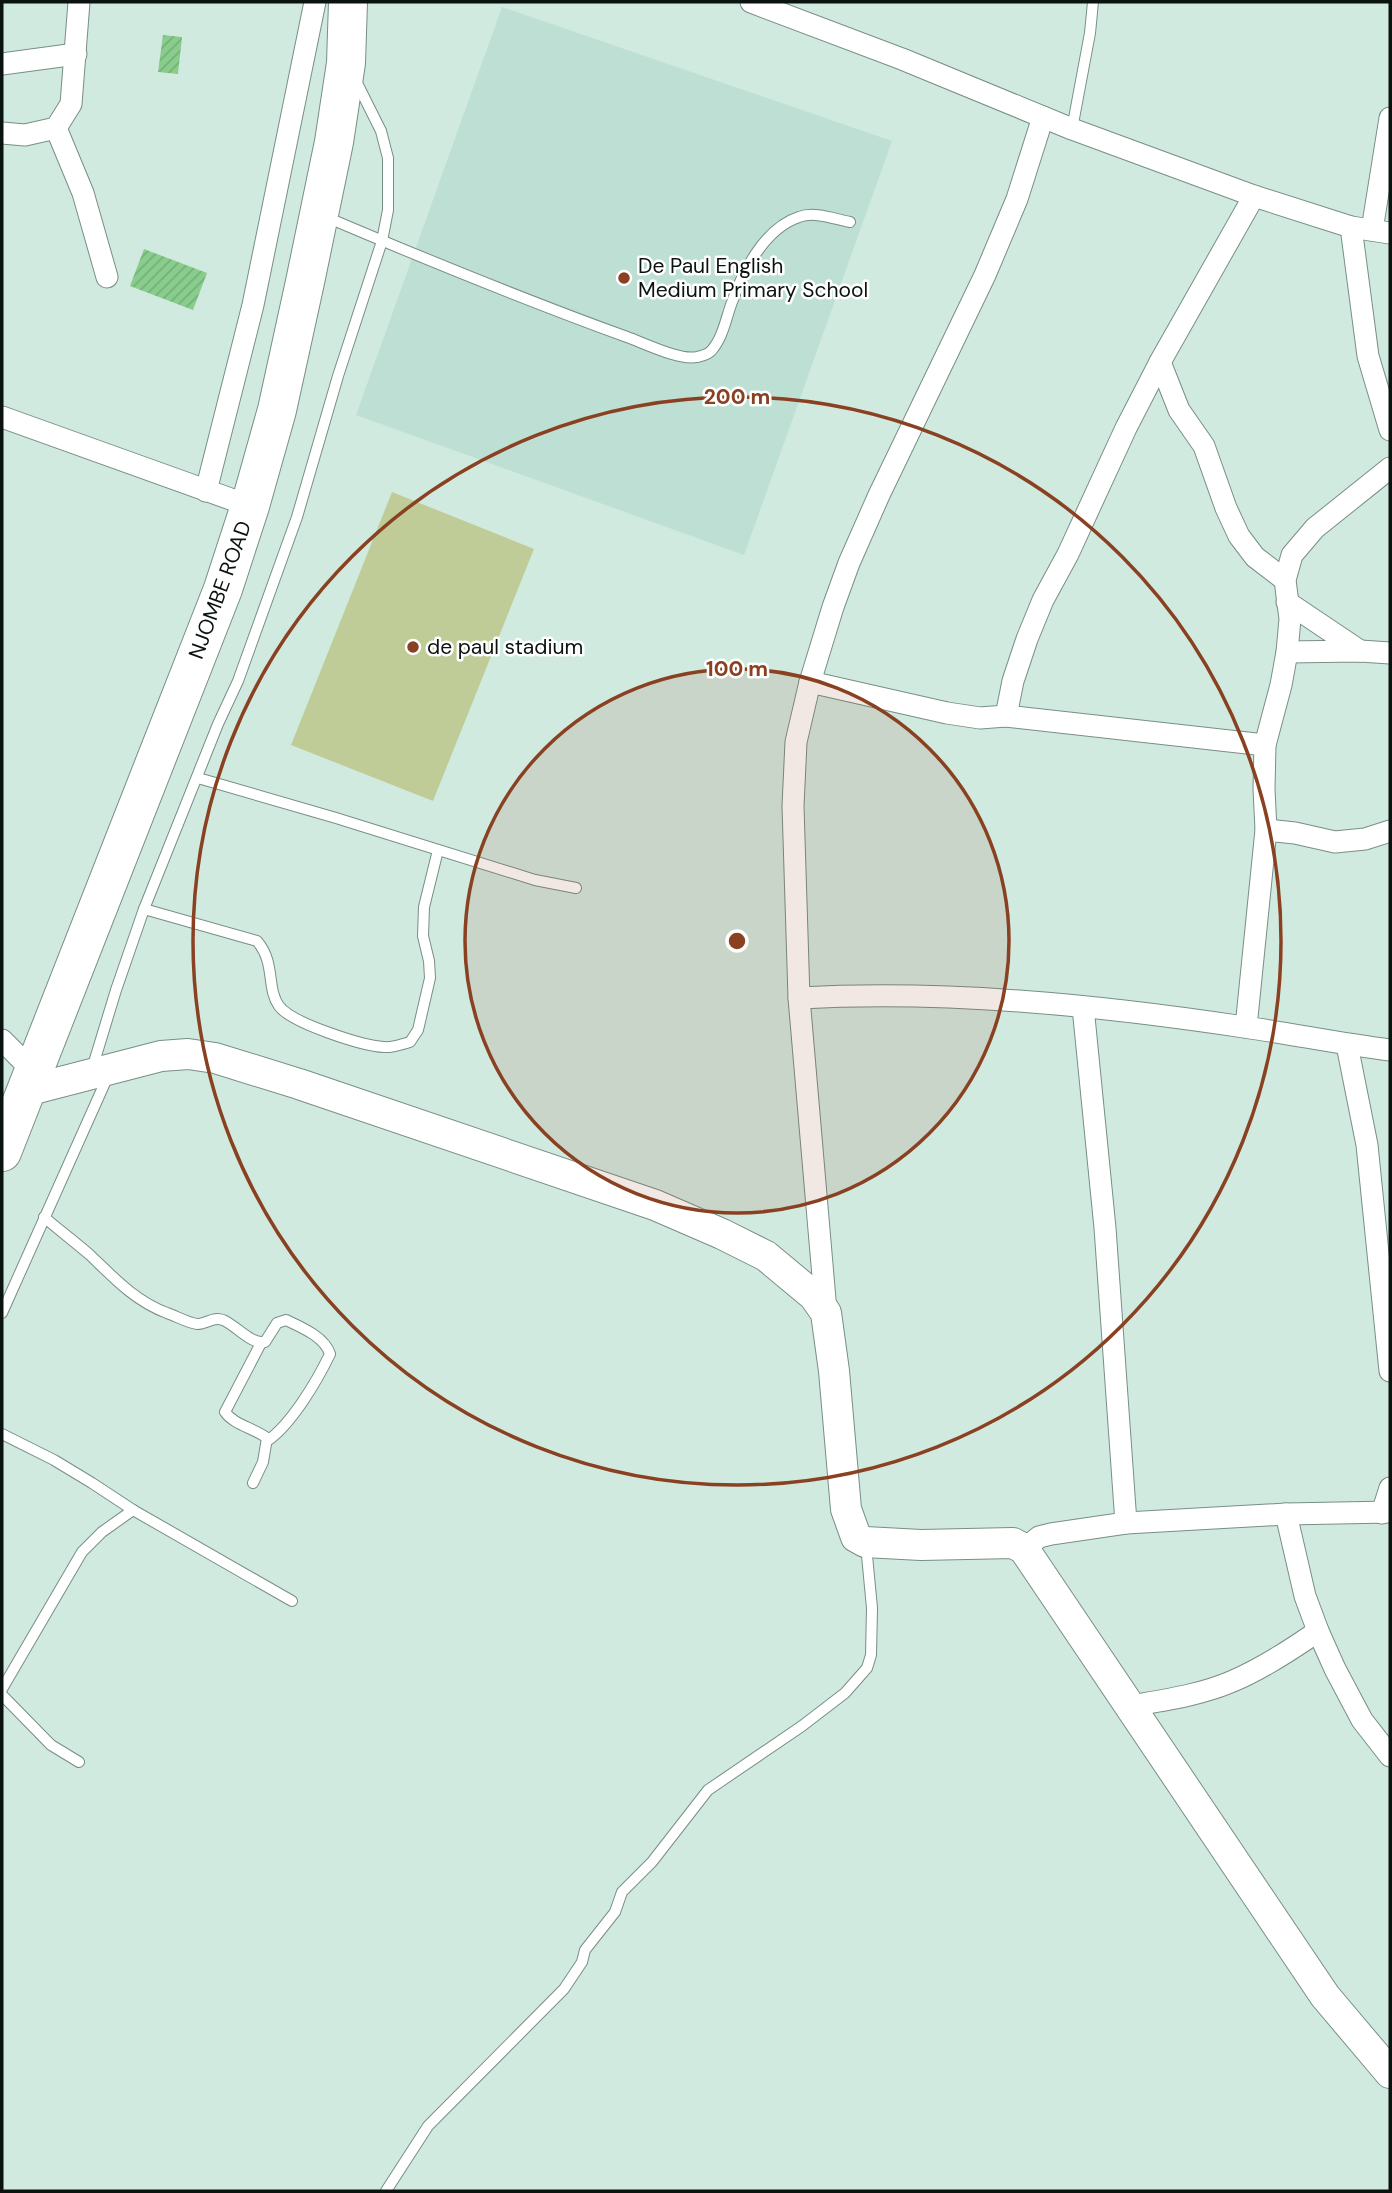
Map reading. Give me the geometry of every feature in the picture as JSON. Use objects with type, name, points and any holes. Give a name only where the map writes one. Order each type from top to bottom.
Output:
[{"type":"highway","name":"NJOMBE ROAD","points":[[2,1152],[223,589],[250,506],[277,410],[334,142],[346,62],[348,2]]},
{"type":"street","points":[[2,133],[25,135],[56,128],[71,104],[79,2]]},
{"type":"street","points":[[206,491],[253,305],[315,2]]},
{"type":"street","points":[[751,2],[902,59],[1072,129],[1254,195],[1371,230]]},
{"type":"street","points":[[2,64],[76,54]]},
{"type":"street","points":[[1043,117],[1021,186],[985,275],[849,562],[810,682],[796,742],[794,793],[799,999],[846,1509],[856,1537],[866,1542],[921,1545],[1005,1542],[1024,1549],[1325,1996],[1390,2073]]},
{"type":"street","points":[[1390,118],[1371,230],[1368,356],[1390,430]]},
{"type":"street","points":[[56,128],[83,193],[107,277]]},
{"type":"street","points":[[1006,716],[1013,681],[1043,600],[1068,555],[1126,428],[1160,362],[1254,195]]},
{"type":"street","points":[[1160,362],[1180,410],[1204,446],[1239,536],[1255,557],[1285,580]]},
{"type":"street","points":[[2,417],[250,506]]},
{"type":"street","points":[[1246,1027],[1266,830],[1265,745],[1287,652],[1290,619],[1285,580],[1292,555],[1315,528],[1390,468]]},
{"type":"street","points":[[1287,602],[1360,651]]},
{"type":"street","points":[[1287,652],[1390,653]]},
{"type":"street","points":[[810,682],[980,718],[1006,716],[1265,745]]},
{"type":"street","points":[[1266,830],[1335,842],[1364,839],[1390,831]]},
{"type":"street","points":[[799,999],[892,995],[1083,1007],[1246,1027],[1390,1050]]},
{"type":"street","points":[[1083,1007],[1105,1228],[1126,1523]]},
{"type":"street","points":[[2,1040],[30,1080],[101,1072],[161,1056],[188,1054],[215,1058],[312,1088],[630,1196],[722,1234],[766,1256],[814,1296],[826,1313]]},
{"type":"street","points":[[1347,1045],[1367,1145],[1390,1371]]},
{"type":"street","points":[[1024,1549],[1039,1537],[1126,1523],[1286,1514],[1386,1513],[1390,1488]]},
{"type":"street","points":[[1286,1514],[1306,1596],[1318,1631],[1362,1720],[1390,1756]]},
{"type":"street","points":[[1131,1706],[1183,1697],[1232,1681],[1286,1653],[1318,1631]]},
{"type":"lane","points":[[1072,129],[1093,2]]},
{"type":"lane","points":[[2,1313],[44,1217],[101,1072],[116,990],[144,909],[218,724],[238,681],[297,517],[338,376],[382,240],[388,210],[388,158],[372,110],[346,62]]},
{"type":"lane","points":[[319,214],[603,328],[676,355],[694,358],[710,353],[720,337],[746,271],[760,247],[779,228],[799,217],[819,215],[850,222]]},
{"type":"lane","points":[[198,778],[535,880],[576,888]]},
{"type":"lane","points":[[144,909],[257,941],[265,950],[270,965],[278,1006],[292,1018],[366,1045],[387,1048],[410,1042],[418,1030],[430,978],[423,936],[424,907],[438,850]]},
{"type":"lane","points":[[44,1217],[90,1255],[115,1281],[140,1299],[198,1324],[211,1319],[222,1320],[255,1342],[261,1343]]},
{"type":"lane","points":[[253,1483],[263,1462],[267,1441],[265,1436],[226,1416],[225,1408],[261,1343],[265,1342],[278,1323],[286,1320],[316,1336],[328,1348],[330,1354],[316,1380],[282,1429],[267,1441]]},
{"type":"lane","points":[[2,1434],[92,1483],[133,1510],[292,1601]]},
{"type":"lane","points":[[2,1689],[82,1552],[102,1532],[133,1510]]},
{"type":"lane","points":[[386,2191],[436,2118],[564,1989],[582,1962],[585,1950],[615,1912],[622,1892],[652,1862],[708,1790],[802,1726],[845,1693],[867,1668],[871,1655],[872,1608],[866,1542]]},
{"type":"lane","points":[[2,1695],[51,1745],[79,1762]]},
{"type":"shaded area","name":"De Paul English Medium Primary School","points":[[502,7],[892,141],[744,555],[356,415]]},
{"type":"green space","name":"de paul stadium","points":[[392,492],[534,549],[433,801],[291,745]]},
{"type":"building","points":[[163,35],[182,37],[178,74],[158,72]]},
{"type":"building","points":[[144,249],[207,273],[193,310],[130,286]]},
{"type":"place","name":"De Paul English Medium Primary School","points":[[624,278]]},
{"type":"place","name":"de paul stadium","points":[[413,647]]}]
